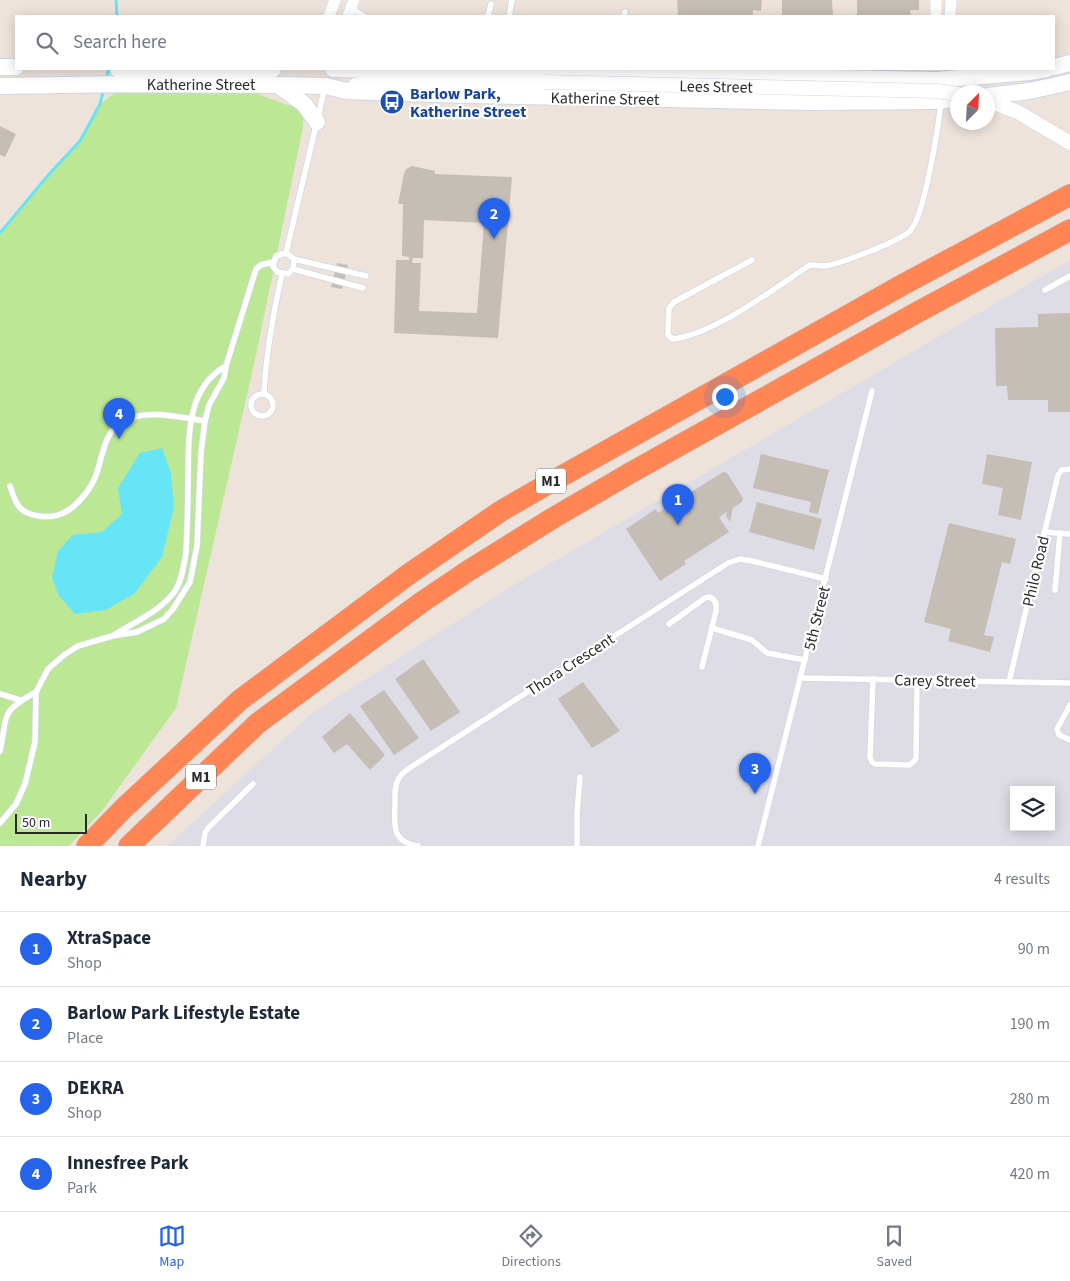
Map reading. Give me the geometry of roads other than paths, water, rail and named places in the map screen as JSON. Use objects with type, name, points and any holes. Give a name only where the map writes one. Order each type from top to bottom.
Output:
[{"type":"highway","name":"M1","points":[[87,846],[124,808],[240,700],[409,574],[501,512],[552,481],[904,284],[1070,195]]},
{"type":"highway","name":"M1","points":[[135,841],[258,723],[422,602],[468,571],[553,518],[650,462],[916,313],[1070,230]]},
{"type":"main road","points":[[1055,67],[1070,63]]},
{"type":"main road","points":[[0,67],[15,67]]},
{"type":"main road","name":"Katherine Street","points":[[0,86],[88,84],[127,76],[252,70]]},
{"type":"main road","name":"Katherine Street","points":[[388,70],[888,79],[943,72],[978,77],[1041,70]]},
{"type":"main road","name":"Katherine Street","points":[[127,76],[326,86],[347,91],[504,96],[813,102],[950,98]]},
{"type":"main road","points":[[995,95],[1029,91],[1070,82]]},
{"type":"main road","points":[[278,85],[304,104],[317,122]]},
{"type":"street","points":[[329,15],[335,0]]},
{"type":"street","points":[[936,0],[936,15]]},
{"type":"street","points":[[950,15],[951,0]]},
{"type":"street","points":[[326,86],[328,70]]},
{"type":"street","points":[[943,72],[950,90]]},
{"type":"street","name":"Lees Street","points":[[326,86],[412,80],[544,82],[937,91],[950,97]]},
{"type":"street","points":[[995,104],[1018,112],[1070,143]]},
{"type":"lane","points":[[509,15],[512,0]]},
{"type":"lane","points":[[488,15],[491,4]]},
{"type":"lane","points":[[351,8],[362,15]]},
{"type":"lane","points":[[286,252],[326,86]]},
{"type":"lane","points":[[752,260],[674,302],[669,308],[668,335],[673,339],[685,338],[732,317],[810,265],[822,266],[852,258],[911,231],[925,194],[940,118],[950,103]]},
{"type":"lane","points":[[286,252],[294,259],[366,276]]},
{"type":"lane","points":[[286,252],[276,256],[273,262],[275,269],[282,274],[288,274],[293,269],[294,259]]},
{"type":"lane","points":[[0,823],[16,804],[30,770],[35,742],[36,692],[48,669],[78,646],[112,636],[137,632],[164,619],[173,609],[190,582],[197,546],[201,452],[209,405],[224,378],[256,269],[261,265],[273,262]]},
{"type":"lane","points":[[293,269],[363,288]]},
{"type":"lane","points":[[264,394],[268,342],[282,274]]},
{"type":"lane","points":[[1045,290],[1070,276]]},
{"type":"lane","points":[[112,636],[152,612],[176,590],[183,572],[186,553],[188,435],[191,419],[204,385],[215,372],[226,366]]},
{"type":"lane","name":"5th Street","points":[[758,846],[872,391]]},
{"type":"lane","points":[[10,486],[15,501],[24,511],[43,516],[58,516],[71,509],[84,497],[94,480],[110,434],[118,424],[134,417],[150,415],[205,421]]},
{"type":"lane","name":"Philo Road","points":[[1009,682],[1058,475],[1062,470],[1070,469]]},
{"type":"lane","points":[[1044,532],[1070,534]]},
{"type":"lane","points":[[1055,590],[1060,534]]},
{"type":"lane","name":"Thora Crescent","points":[[418,846],[403,844],[398,836],[394,822],[397,783],[405,771],[728,562],[740,559],[752,560],[826,579]]},
{"type":"lane","points":[[669,624],[705,598],[709,597],[714,600],[717,606],[702,667]]},
{"type":"lane","points":[[712,628],[752,640],[768,652],[805,660]]},
{"type":"lane","name":"Carey Street","points":[[800,678],[1070,683]]},
{"type":"lane","points":[[873,680],[870,757],[875,764],[914,763],[916,759],[917,680]]},
{"type":"lane","points":[[0,750],[6,715],[11,707],[20,700],[36,692]]},
{"type":"lane","points":[[0,694],[20,700]]},
{"type":"lane","points":[[1070,705],[1057,729],[1059,734],[1070,740]]},
{"type":"lane","points":[[577,846],[580,777]]},
{"type":"lane","points":[[203,846],[208,828],[253,784]]},
{"type":"water","points":[[162,448],[171,473],[174,507],[162,557],[135,593],[106,610],[75,614],[59,596],[52,578],[58,551],[73,535],[102,532],[122,514],[118,488],[140,453]]},
{"type":"waterway","points":[[116,0],[117,15]]},
{"type":"waterway","points":[[106,79],[109,70]]},
{"type":"waterway","points":[[0,233],[50,173],[80,141],[100,104],[104,89]]},
{"type":"place","name":"Barlow Park, Katherine Street","points":[[392,102]]},
{"type":"place","name":"Barlow Park Lifestyle Estate","points":[[494,239]]},
{"type":"place","name":"Innesfree Park","points":[[119,439]]},
{"type":"place","name":"XtraSpace","points":[[678,525]]},
{"type":"place","name":"DEKRA","points":[[755,794]]}]
